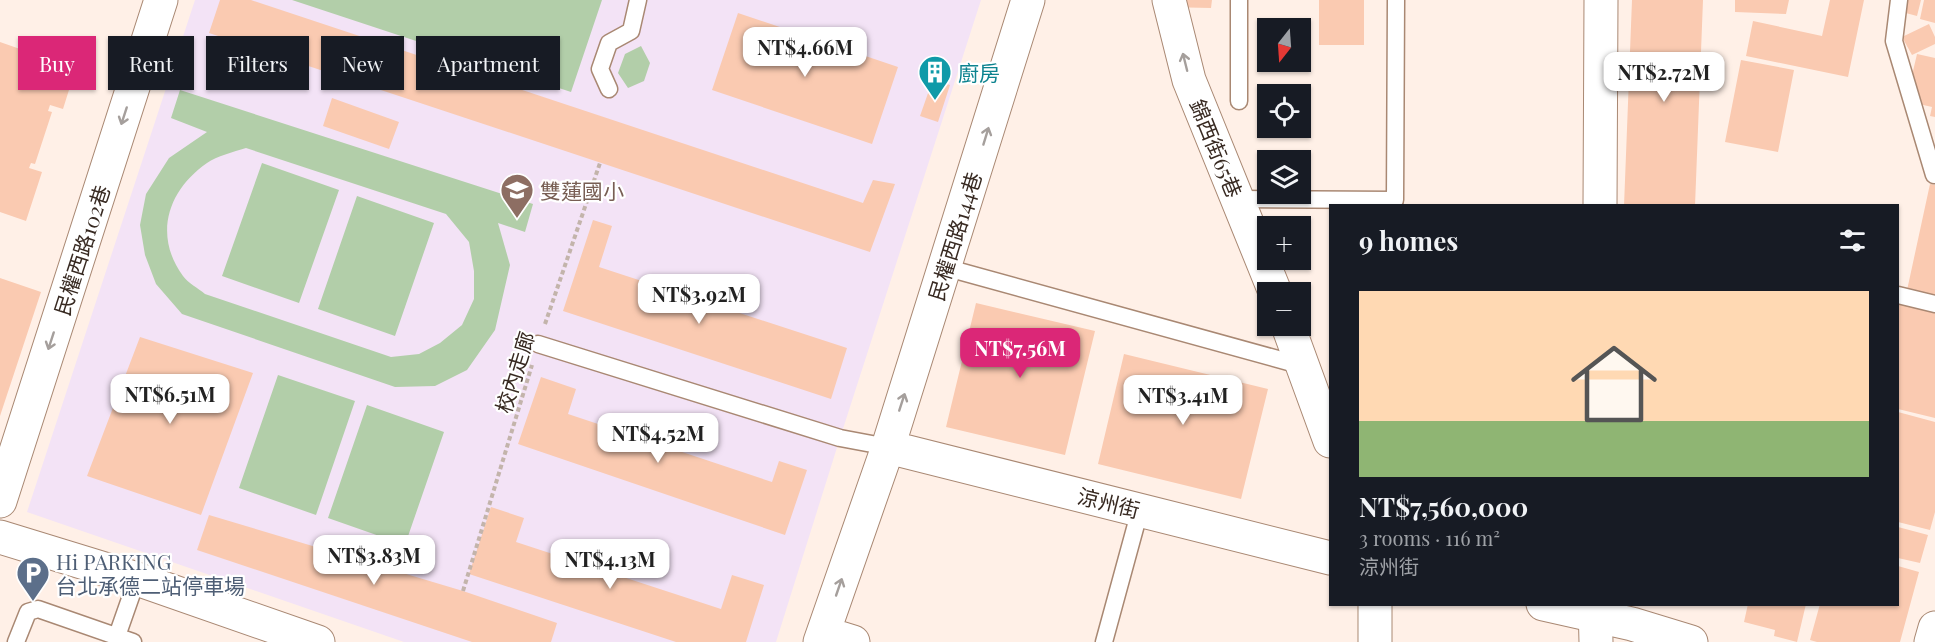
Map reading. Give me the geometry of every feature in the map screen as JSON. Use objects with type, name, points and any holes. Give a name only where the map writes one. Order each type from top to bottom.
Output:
[{"type":"street","name":"民權西路102巷","points":[[0,501],[161,0]]},
{"type":"street","name":"民權西路144巷","points":[[832,639],[888,447],[1028,0]]},
{"type":"street","name":"錦西街65巷","points":[[1169,0],[1190,80],[1271,282]]},
{"type":"street","points":[[1600,204],[1601,0]]},
{"type":"street","points":[[1292,336],[1329,438]]},
{"type":"street","name":"涼州街","points":[[888,447],[1329,558]]},
{"type":"street","points":[[0,537],[136,579],[318,642]]},
{"type":"street","points":[[1375,606],[1375,642]]},
{"type":"street","points":[[1548,606],[1596,621],[1632,624],[1691,642]]},
{"type":"street","points":[[1931,642],[1935,628]]},
{"type":"lane","points":[[609,89],[600,69],[609,43],[631,32],[638,0]]},
{"type":"lane","points":[[1239,0],[1239,101]]},
{"type":"lane","points":[[1239,199],[1395,200],[1396,0]]},
{"type":"lane","points":[[1899,0],[1894,41],[1934,175]]},
{"type":"lane","points":[[944,267],[1304,366]]},
{"type":"lane","points":[[1899,295],[1935,304]]},
{"type":"lane","points":[[538,344],[840,438],[888,447]]},
{"type":"lane","points":[[1104,642],[1140,510]]},
{"type":"lane","points":[[16,642],[28,612],[38,609],[125,639],[136,579]]},
{"type":"path","name":"校內走廊","points":[[463,591],[538,344],[600,163]]},
{"type":"shaded area","name":"雙蓮國小","points":[[195,0],[981,0],[776,642],[404,642],[27,512],[165,90],[194,90],[194,36],[183,36]]},
{"type":"green space","points":[[292,0],[602,0],[571,92],[560,88],[560,36],[416,36],[416,41]]},
{"type":"green space","points":[[641,46],[650,63],[644,81],[628,88],[618,73],[625,54]]},
{"type":"green space","points":[[180,90],[533,204],[525,232],[498,223],[510,265],[495,330],[467,370],[435,386],[395,387],[182,314],[156,284],[145,255],[140,225],[146,194],[169,158],[207,132],[171,118]],"holes":[[[246,148],[446,214],[469,242],[474,271],[474,299],[462,325],[440,343],[419,354],[391,357],[205,294],[185,279],[174,260],[167,229],[174,200],[194,174],[215,158]]]},
{"type":"green space","points":[[262,163],[339,190],[299,303],[222,276]]},
{"type":"green space","points":[[357,196],[434,223],[395,336],[318,309]]},
{"type":"green space","points":[[278,375],[355,401],[316,515],[239,488]]},
{"type":"green space","points":[[367,405],[444,432],[405,545],[328,518]]},
{"type":"building","points":[[220,0],[251,0],[360,36],[321,36],[321,70],[309,66],[309,36],[218,36],[209,33]]},
{"type":"building","points":[[1164,0],[1212,0],[1211,8],[1164,7]]},
{"type":"building","points":[[1319,0],[1364,0],[1364,45],[1319,45]]},
{"type":"building","points":[[1632,0],[1703,0],[1695,204],[1624,204]]},
{"type":"building","points":[[1735,0],[1789,0],[1786,14],[1735,12]]},
{"type":"building","points":[[1830,0],[1864,0],[1848,77],[1746,56],[1753,21],[1822,36]]},
{"type":"building","points":[[1905,0],[1921,0],[1917,16],[1902,12]]},
{"type":"building","points":[[1924,0],[1935,0],[1935,23],[1920,19]]},
{"type":"building","points":[[738,13],[898,67],[872,144],[712,90]]},
{"type":"building","points":[[1929,24],[1935,37],[1935,44],[1912,55],[1902,37]]},
{"type":"building","points":[[0,42],[18,48],[18,90],[69,90],[63,109],[50,105],[48,111],[52,112],[35,164],[31,163],[29,168],[42,172],[26,221],[0,212]]},
{"type":"building","points":[[404,51],[416,55],[416,90],[522,90],[863,203],[873,180],[895,184],[870,252],[381,90],[404,90]]},
{"type":"building","points":[[1917,54],[1935,58],[1935,117],[1930,116],[1932,107],[1906,101]]},
{"type":"building","points":[[1741,60],[1794,70],[1778,152],[1725,142]]},
{"type":"building","name":"廚房","points":[[933,79],[950,85],[938,122],[920,116]]},
{"type":"building","points":[[332,98],[399,122],[389,149],[323,126]]},
{"type":"building","points":[[1930,184],[1935,185],[1935,301],[1906,295]]},
{"type":"building","points":[[593,220],[612,226],[599,267],[847,348],[831,399],[563,311]]},
{"type":"building","points":[[0,278],[41,292],[0,416]]},
{"type":"building","points":[[1899,298],[1935,307],[1935,418],[1899,409]]},
{"type":"building","points":[[976,303],[1095,331],[1065,455],[946,427]]},
{"type":"building","points":[[140,337],[253,373],[201,515],[87,476]]},
{"type":"building","points":[[1124,354],[1268,389],[1241,499],[1098,464]]},
{"type":"building","points":[[541,377],[576,389],[568,414],[772,482],[779,461],[807,470],[785,535],[518,444]]},
{"type":"building","points":[[1899,412],[1935,422],[1935,512],[1930,530],[1899,522]]},
{"type":"building","points":[[491,507],[524,518],[516,542],[721,609],[732,575],[764,585],[746,642],[676,642],[469,574]]},
{"type":"building","points":[[209,515],[463,591],[557,623],[551,642],[472,642],[197,550]]},
{"type":"building","points":[[1899,527],[1928,535],[1920,563],[1899,558]]},
{"type":"building","points":[[1899,566],[1919,572],[1900,642],[1817,642],[1810,640],[1819,606],[1899,606]]},
{"type":"building","points":[[1748,606],[1806,606],[1797,642],[1774,636],[1775,630],[1744,622]]},
{"type":"place","name":"廚房","points":[[935,101]]},
{"type":"place","name":"雙蓮國小","points":[[517,219]]},
{"type":"place","name":"Hi PARKING 台北承德二站停車場","points":[[33,602]]}]
